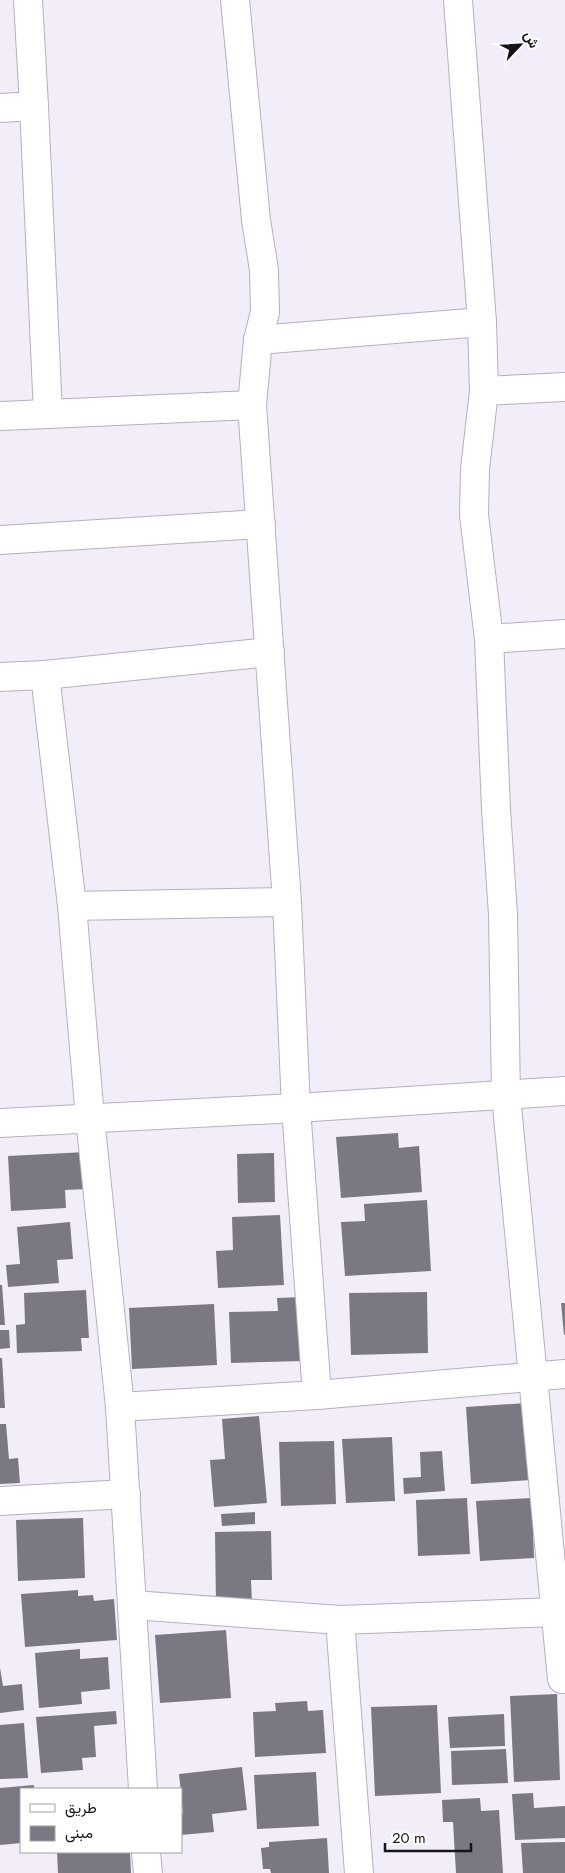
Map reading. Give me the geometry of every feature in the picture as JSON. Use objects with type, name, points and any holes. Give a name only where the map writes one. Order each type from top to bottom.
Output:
[{"type":"street","points":[[28,0],[48,414]]},
{"type":"street","points":[[235,0],[256,220],[264,270],[266,312],[258,340],[252,404],[287,902],[296,1108],[317,1395]]},
{"type":"street","points":[[458,0],[482,322],[484,391],[474,469],[474,515],[489,639],[496,809],[503,915],[506,1096],[562,1679],[565,1679]]},
{"type":"street","points":[[0,108],[34,106]]},
{"type":"street","points":[[258,340],[482,322]]},
{"type":"street","points":[[484,391],[565,387]]},
{"type":"street","points":[[0,416],[252,404]]},
{"type":"street","points":[[0,540],[261,524]]},
{"type":"street","points":[[489,639],[565,634]]},
{"type":"street","points":[[0,677],[45,675],[270,652]]},
{"type":"street","points":[[45,675],[72,906],[90,1118],[120,1407],[143,1788]]},
{"type":"street","points":[[72,906],[287,902]]},
{"type":"street","points":[[0,1123],[296,1108],[565,1091]]},
{"type":"street","points":[[120,1407],[317,1395],[533,1375],[565,1374]]},
{"type":"street","points":[[0,1501],[126,1494]]},
{"type":"street","points":[[133,1605],[340,1620],[556,1612]]},
{"type":"street","points":[[340,1620],[359,1873]]},
{"type":"street","points":[[146,1853],[148,1873]]},
{"type":"building","points":[[398,1133],[399,1148],[419,1146],[422,1192],[341,1198],[336,1137]]},
{"type":"building","points":[[86,1152],[88,1189],[65,1190],[66,1208],[11,1211],[8,1156]]},
{"type":"building","points":[[274,1153],[275,1202],[238,1203],[237,1154]]},
{"type":"building","points":[[427,1200],[431,1271],[345,1276],[341,1222],[365,1221],[364,1204]]},
{"type":"building","points":[[280,1215],[284,1285],[218,1288],[216,1251],[233,1250],[232,1217]]},
{"type":"building","points":[[70,1222],[73,1259],[57,1260],[59,1283],[8,1287],[6,1265],[20,1264],[17,1227]]},
{"type":"building","points":[[0,1285],[2,1285],[5,1325],[0,1325]]},
{"type":"building","points":[[86,1290],[89,1338],[81,1338],[82,1351],[17,1353],[16,1325],[25,1324],[24,1293]]},
{"type":"building","points":[[427,1292],[428,1353],[351,1355],[349,1293]]},
{"type":"building","points":[[302,1297],[304,1361],[231,1363],[229,1312],[278,1311],[277,1298]]},
{"type":"building","points":[[561,1303],[565,1303],[565,1335],[564,1335]]},
{"type":"building","points":[[214,1304],[217,1365],[132,1369],[129,1308]]},
{"type":"building","points":[[0,1330],[9,1330],[10,1348],[0,1349]]},
{"type":"building","points":[[0,1358],[2,1358],[5,1408],[0,1408]]},
{"type":"building","points":[[526,1403],[531,1480],[471,1484],[466,1407]]},
{"type":"building","points":[[259,1416],[267,1503],[214,1507],[210,1460],[225,1459],[222,1419]]},
{"type":"building","points":[[0,1424],[6,1424],[9,1459],[18,1458],[20,1483],[0,1484]]},
{"type":"building","points":[[392,1437],[395,1501],[346,1503],[342,1439]]},
{"type":"building","points":[[334,1441],[336,1504],[281,1506],[279,1442]]},
{"type":"building","points":[[442,1451],[445,1491],[404,1494],[403,1478],[421,1477],[420,1452]]},
{"type":"building","points":[[467,1498],[470,1554],[418,1556],[416,1500]]},
{"type":"building","points":[[532,1498],[534,1558],[480,1561],[476,1501]]},
{"type":"building","points":[[255,1512],[255,1524],[222,1526],[221,1514]]},
{"type":"building","points":[[83,1518],[85,1578],[18,1581],[16,1520]]},
{"type":"building","points":[[271,1531],[272,1580],[251,1580],[252,1603],[216,1604],[215,1532]]},
{"type":"building","points":[[78,1590],[78,1596],[93,1595],[94,1601],[114,1599],[117,1640],[25,1647],[21,1594]]},
{"type":"building","points":[[226,1630],[231,1698],[160,1703],[155,1635]]},
{"type":"building","points":[[80,1649],[80,1659],[108,1657],[110,1689],[81,1692],[82,1704],[39,1708],[35,1653]]},
{"type":"building","points":[[0,1668],[3,1686],[22,1684],[24,1710],[0,1713]]},
{"type":"building","points":[[557,1694],[560,1780],[514,1782],[510,1696]]},
{"type":"building","points":[[307,1701],[308,1711],[323,1710],[326,1753],[255,1757],[253,1712],[276,1711],[275,1703]]},
{"type":"building","points":[[437,1705],[441,1793],[375,1796],[371,1707]]},
{"type":"building","points":[[116,1711],[117,1724],[94,1726],[96,1757],[82,1758],[83,1770],[41,1773],[36,1717]]},
{"type":"building","points":[[504,1714],[505,1746],[450,1748],[448,1717]]},
{"type":"building","points":[[24,1723],[28,1778],[0,1779],[0,1725]]},
{"type":"building","points":[[506,1749],[508,1783],[452,1785],[451,1751]]},
{"type":"building","points":[[242,1767],[247,1810],[212,1814],[214,1832],[182,1835],[182,1788],[180,1788],[179,1774]]},
{"type":"building","points":[[316,1772],[319,1826],[257,1829],[254,1775]]},
{"type":"building","points":[[34,1785],[34,1788],[20,1788],[20,1843],[0,1845],[0,1788]]},
{"type":"building","points":[[533,1793],[534,1808],[565,1806],[565,1838],[515,1840],[512,1794]]},
{"type":"building","points":[[480,1798],[481,1811],[499,1810],[503,1873],[456,1873],[453,1822],[443,1822],[442,1800]]},
{"type":"building","points":[[327,1838],[329,1873],[271,1873],[270,1869],[263,1869],[261,1848],[269,1847],[269,1842]]},
{"type":"building","points":[[565,1842],[565,1873],[523,1873],[521,1843]]},
{"type":"building","points":[[57,1853],[130,1853],[131,1873],[58,1873]]}]
